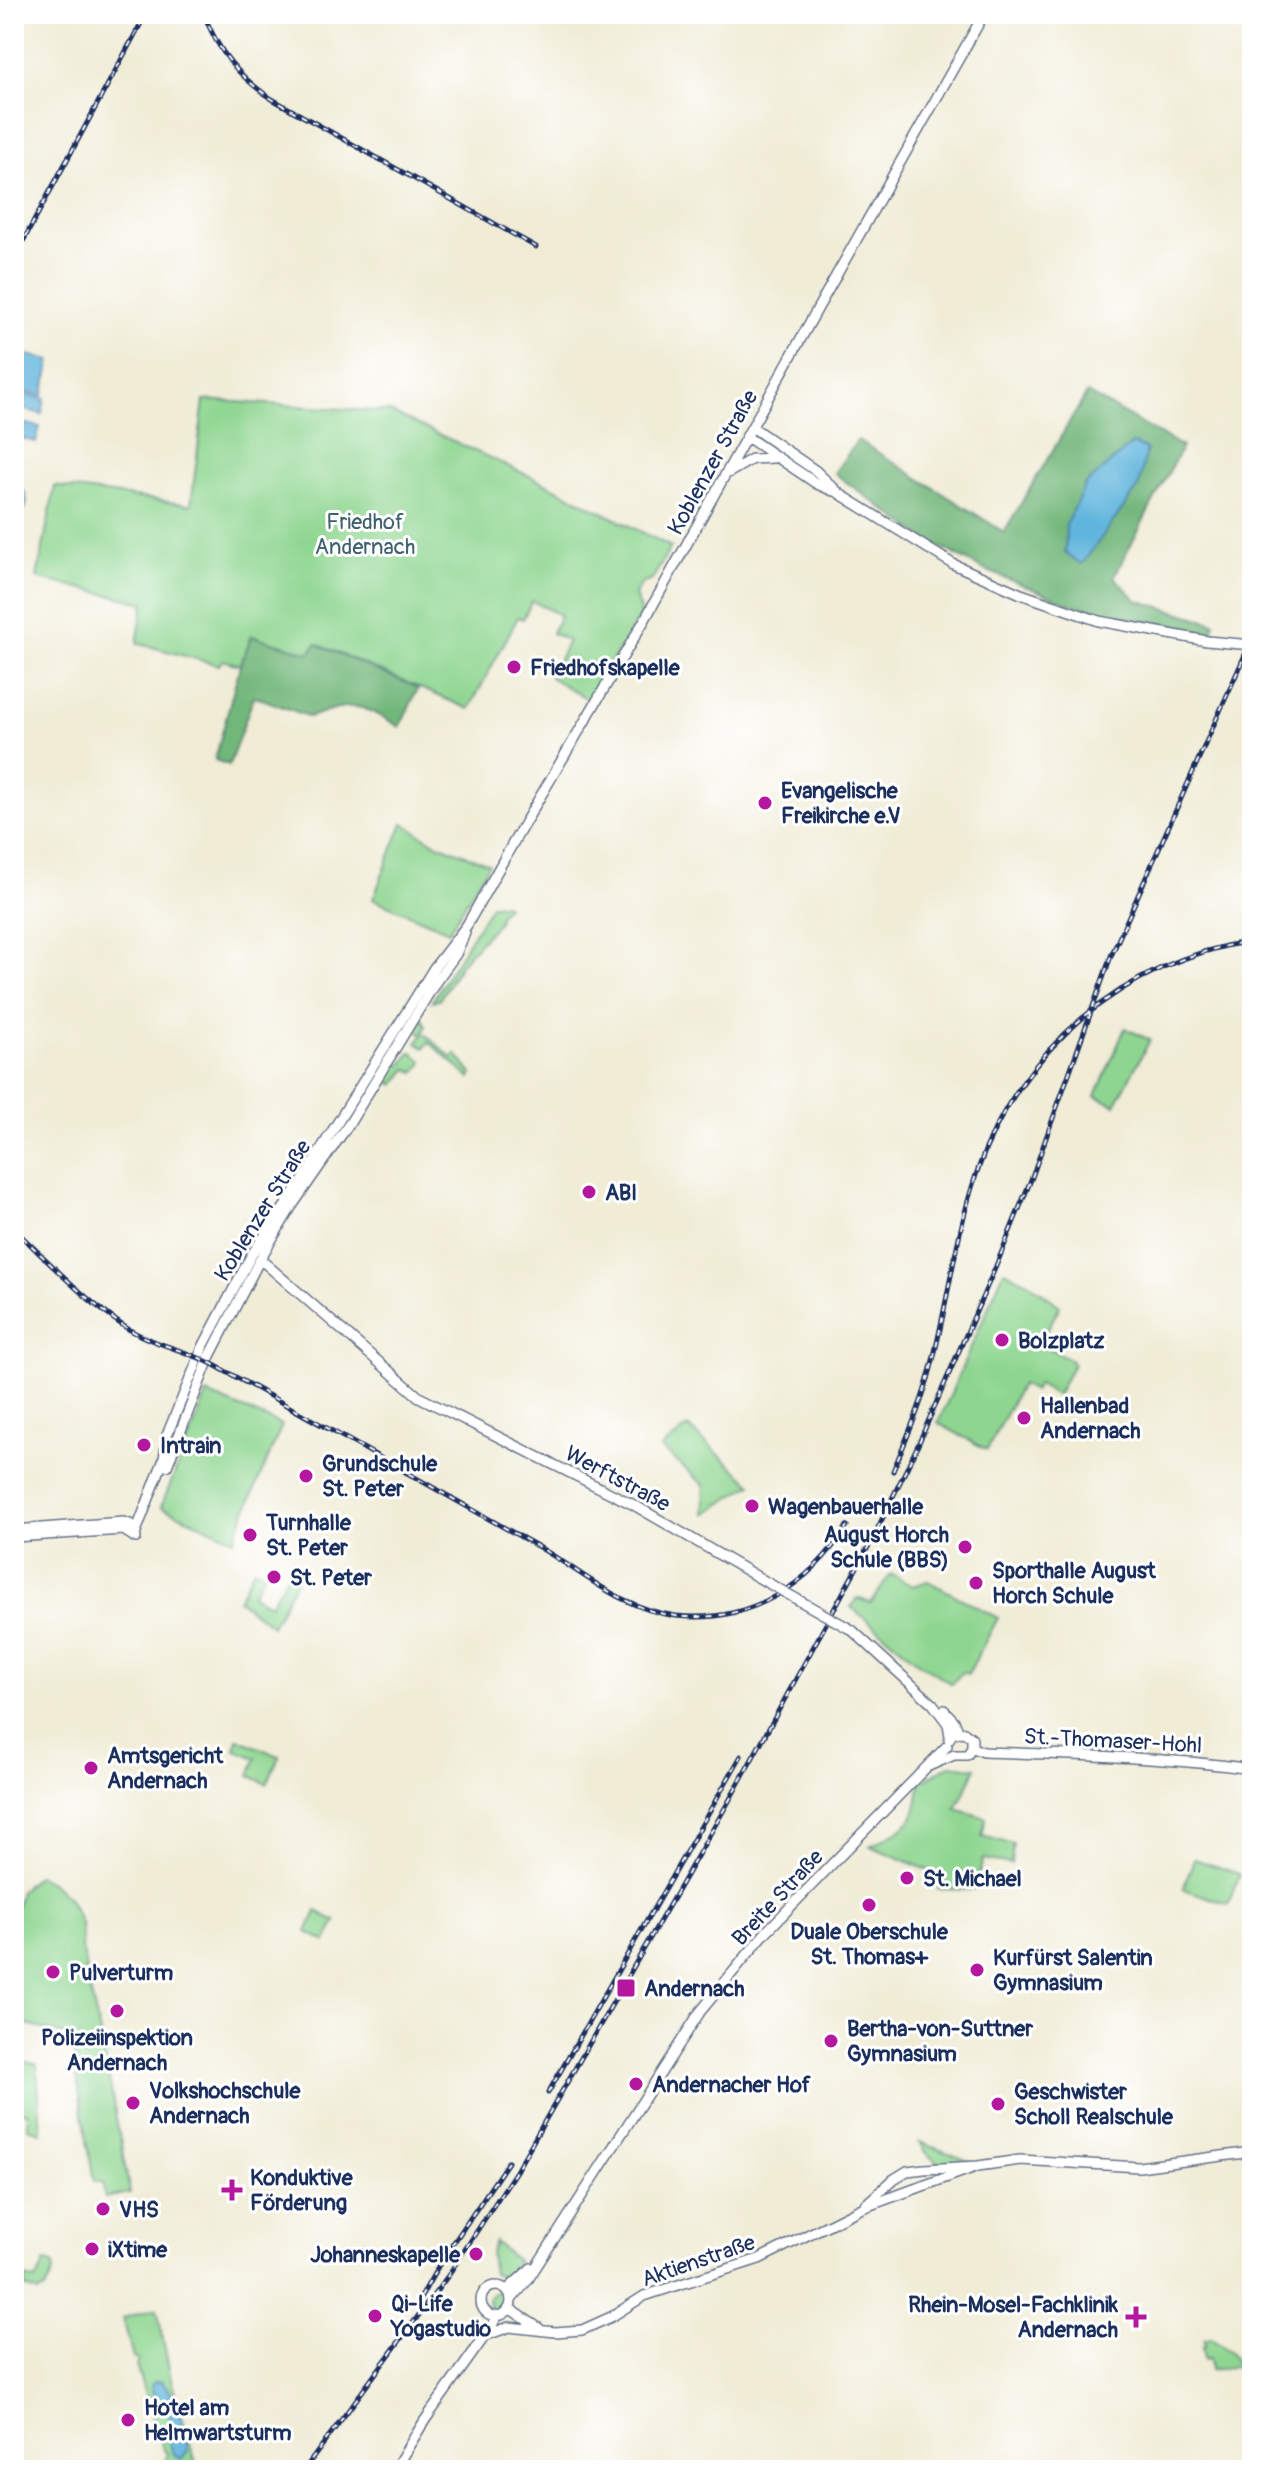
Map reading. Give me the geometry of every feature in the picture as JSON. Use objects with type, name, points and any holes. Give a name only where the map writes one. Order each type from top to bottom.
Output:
[{"type":"street","name":"Koblenzer Straße","points":[[136,1537],[207,1362],[260,1259],[456,954],[467,925],[518,833],[644,621],[984,14]]},
{"type":"street","points":[[749,432],[775,458],[817,484],[840,494],[953,564],[1021,594],[1099,621],[1207,641],[1252,645]]},
{"type":"street","points":[[749,432],[816,471],[840,494]]},
{"type":"street","points":[[726,475],[751,460],[775,458]]},
{"type":"street","name":"Koblenzer Straße","points":[[136,1537],[164,1459],[167,1435],[194,1368],[242,1270],[310,1170],[429,975],[467,925]]},
{"type":"street","name":"Werftstraße","points":[[260,1259],[419,1397],[634,1505],[852,1630],[933,1704],[948,1724],[952,1738]]},
{"type":"street","points":[[14,1530],[123,1522],[136,1518],[150,1495]]},
{"type":"street","points":[[123,1522],[130,1524],[136,1537]]},
{"type":"street","points":[[14,1537],[123,1530],[136,1537]]},
{"type":"street","points":[[944,1710],[954,1721],[952,1738],[954,1755],[967,1755],[972,1748],[972,1738],[968,1733],[952,1738]]},
{"type":"street","name":"Breite Straße","points":[[394,2470],[502,2307],[527,2281],[700,2012],[766,1932],[952,1738]]},
{"type":"street","name":"St.-Thomaser-Hohl","points":[[972,1748],[984,1752],[1098,1756],[1252,1769]]},
{"type":"street","name":"Breite Straße","points":[[926,1768],[954,1755]]},
{"type":"street","name":"Aktienstraße","points":[[862,2208],[907,2171],[1020,2160],[1139,2167],[1252,2152]]},
{"type":"street","name":"Aktienstraße","points":[[484,2336],[509,2327],[570,2332],[597,2324],[644,2296],[759,2259],[862,2208],[978,2166]]},
{"type":"street","points":[[924,2169],[925,2184]]},
{"type":"street","points":[[502,2307],[538,2330]]},
{"type":"green space","points":[[1087,393],[1182,447],[1114,577],[1137,600],[1215,623],[1212,633],[1073,605],[983,569],[925,539],[834,473],[858,440],[1004,532]]},
{"type":"green space","name":"Friedhof Andernach","points":[[204,400],[390,412],[551,486],[671,547],[652,580],[641,584],[635,595],[641,614],[589,700],[550,677],[568,641],[552,633],[560,615],[532,601],[523,619],[518,617],[469,709],[317,644],[310,653],[252,636],[240,665],[222,660],[219,665],[137,643],[144,603],[37,578],[55,486],[191,505]]},
{"type":"green space","points":[[252,636],[310,653],[316,644],[418,688],[400,727],[366,709],[337,708],[310,717],[254,696],[229,765],[215,760],[240,665]]},
{"type":"green space","points":[[403,823],[435,843],[489,864],[449,931],[373,899]]},
{"type":"green space","points":[[491,905],[507,906],[500,913],[498,922],[461,963],[439,1000],[432,1001]]},
{"type":"green space","points":[[422,1018],[426,1026],[423,1032],[452,1058],[456,1054],[472,1074],[470,1078],[429,1042],[424,1048],[417,1043],[422,1035],[415,1029]]},
{"type":"green space","points":[[1125,1028],[1150,1040],[1115,1105],[1096,1096]]},
{"type":"green space","points":[[411,1052],[422,1061],[415,1072],[407,1069],[394,1085],[385,1079],[395,1063],[401,1066]]},
{"type":"green space","points":[[1004,1271],[1028,1282],[1060,1306],[1040,1343],[1073,1364],[1057,1395],[1038,1384],[1034,1391],[1021,1384],[987,1450],[938,1423]]},
{"type":"green space","points":[[207,1394],[282,1425],[234,1539],[161,1507]]},
{"type":"green space","points":[[688,1427],[752,1484],[705,1514],[704,1485],[661,1448]]},
{"type":"green space","points":[[294,1564],[302,1569],[272,1626],[238,1600],[254,1568],[264,1573],[252,1595],[270,1604]]},
{"type":"green space","points":[[891,1574],[912,1586],[928,1581],[998,1618],[968,1674],[962,1672],[952,1684],[919,1663],[851,1607],[857,1598],[871,1603]]},
{"type":"green space","points":[[238,1739],[279,1756],[267,1784],[250,1776],[256,1758],[235,1750]]},
{"type":"green space","points":[[949,1765],[976,1768],[956,1809],[986,1818],[982,1836],[1013,1844],[1011,1864],[983,1859],[975,1890],[938,1889],[937,1874],[870,1846],[907,1824],[916,1809],[920,1783]]},
{"type":"green space","points":[[1194,1859],[1240,1874],[1228,1904],[1183,1889]]},
{"type":"green space","points":[[37,1875],[52,1883],[69,1899],[81,1923],[82,1947],[130,2193],[105,2198],[103,2182],[94,2182],[71,2037],[14,2021],[14,1920],[20,1891]]},
{"type":"green space","points":[[316,1911],[336,1921],[326,1942],[307,1932]]},
{"type":"green space","points":[[14,2060],[37,2064],[41,2132],[28,2128],[28,2113],[14,2109]]},
{"type":"green space","points":[[920,2142],[969,2161],[945,2164],[934,2161]]},
{"type":"green space","points":[[495,2242],[518,2262],[510,2274],[515,2279],[513,2282],[493,2274],[490,2254]]},
{"type":"green space","points":[[45,2262],[53,2264],[54,2271],[45,2290],[38,2293],[24,2287],[26,2278],[36,2281]]},
{"type":"green space","points":[[493,2292],[501,2292],[506,2301],[504,2308],[493,2310],[488,2305],[488,2297]]},
{"type":"green space","points":[[157,2309],[171,2379],[198,2470],[170,2470],[166,2459],[168,2454],[163,2449],[136,2366],[138,2360],[133,2358],[123,2318]]},
{"type":"green space","points":[[1210,2338],[1230,2352],[1238,2366],[1210,2370],[1209,2359],[1204,2360],[1202,2347],[1205,2346],[1204,2340]]},
{"type":"green space","points":[[1252,2375],[1252,2395],[1241,2397],[1238,2377]]},
{"type":"green space","points":[[1252,2399],[1252,2463],[1242,2401]]},
{"type":"water","points":[[14,352],[51,360],[43,396],[14,389]]},
{"type":"water","points":[[14,392],[45,399],[42,414],[14,407]]},
{"type":"water","points":[[14,421],[40,427],[36,442],[14,437]]},
{"type":"water","points":[[1132,444],[1147,449],[1138,488],[1082,564],[1065,553],[1066,525],[1085,485]]},
{"type":"water","points":[[14,482],[24,491],[27,501],[24,511],[14,519]]},
{"type":"water","points":[[161,2381],[177,2404],[183,2423],[188,2451],[181,2459],[174,2455],[167,2437],[172,2427],[169,2414],[157,2406],[151,2386],[153,2382]]},
{"type":"railway","points":[[14,258],[146,14]]},
{"type":"railway","points":[[204,14],[231,62],[249,82],[272,99],[536,247]]},
{"type":"railway","points":[[304,2470],[447,2277],[516,2171],[729,1801],[873,1538],[917,1447],[996,1266],[1032,1177],[1111,956],[1252,639]]},
{"type":"railway","points":[[893,1471],[927,1381],[963,1220],[977,1172],[995,1128],[1019,1088],[1049,1051],[1082,1018],[1120,991],[1161,968],[1205,951],[1252,941]]},
{"type":"railway","points":[[14,1229],[80,1291],[133,1332],[216,1366],[638,1606],[676,1616],[703,1617],[752,1607],[796,1583],[815,1566],[847,1526]]},
{"type":"railway","points":[[548,2093],[741,1756]]},
{"type":"railway","points":[[421,2297],[440,2263],[508,2162]]},
{"type":"place","name":"Friedhofskapelle","points":[[514,667]]},
{"type":"place","name":"Evangelische Freikirche e.V","points":[[765,803]]},
{"type":"place","name":"ABI","points":[[589,1192]]},
{"type":"place","name":"Bolzplatz","points":[[1002,1340]]},
{"type":"place","name":"Hallenbad Andernach","points":[[1024,1418]]},
{"type":"place","name":"Intrain","points":[[144,1445]]},
{"type":"place","name":"Grundschule St. Peter","points":[[306,1476]]},
{"type":"place","name":"Wagenbauerhalle","points":[[752,1506]]},
{"type":"place","name":"Turnhalle St. Peter","points":[[250,1535]]},
{"type":"place","name":"August Horch Schule (BBS)","points":[[965,1547]]},
{"type":"place","name":"St. Peter","points":[[274,1577]]},
{"type":"place","name":"Sporthalle August Horch Schule","points":[[976,1583]]},
{"type":"place","name":"Amtsgericht Andernach","points":[[91,1768]]},
{"type":"place","name":"St. Michael","points":[[907,1878]]},
{"type":"place","name":"Duale Oberschule St. Thomas+","points":[[869,1905]]},
{"type":"place","name":"Kurfürst Salentin Gymnasium","points":[[977,1970]]},
{"type":"place","name":"Pulverturm","points":[[53,1972]]},
{"type":"place","name":"Andernach","points":[[626,1988]]},
{"type":"place","name":"Polizeiinspektion Andernach","points":[[117,2011]]},
{"type":"place","name":"Bertha-von-Suttner Gymnasium","points":[[831,2041]]},
{"type":"place","name":"Andernacher Hof","points":[[636,2084]]},
{"type":"place","name":"Volkshochschule Andernach","points":[[133,2103]]},
{"type":"place","name":"Geschwister Scholl Realschule","points":[[998,2104]]},
{"type":"place","name":"Konduktive Förderung","points":[[232,2190]]},
{"type":"place","name":"VHS","points":[[103,2209]]},
{"type":"place","name":"iXtime","points":[[92,2249]]},
{"type":"place","name":"Johanneskapelle","points":[[476,2254]]},
{"type":"place","name":"Qi-Life Yogastudio","points":[[375,2316]]},
{"type":"place","name":"Rhein-Mosel-Fachklinik Andernach","points":[[1136,2317]]},
{"type":"place","name":"Hotel am Helmwartsturm","points":[[128,2420]]}]
